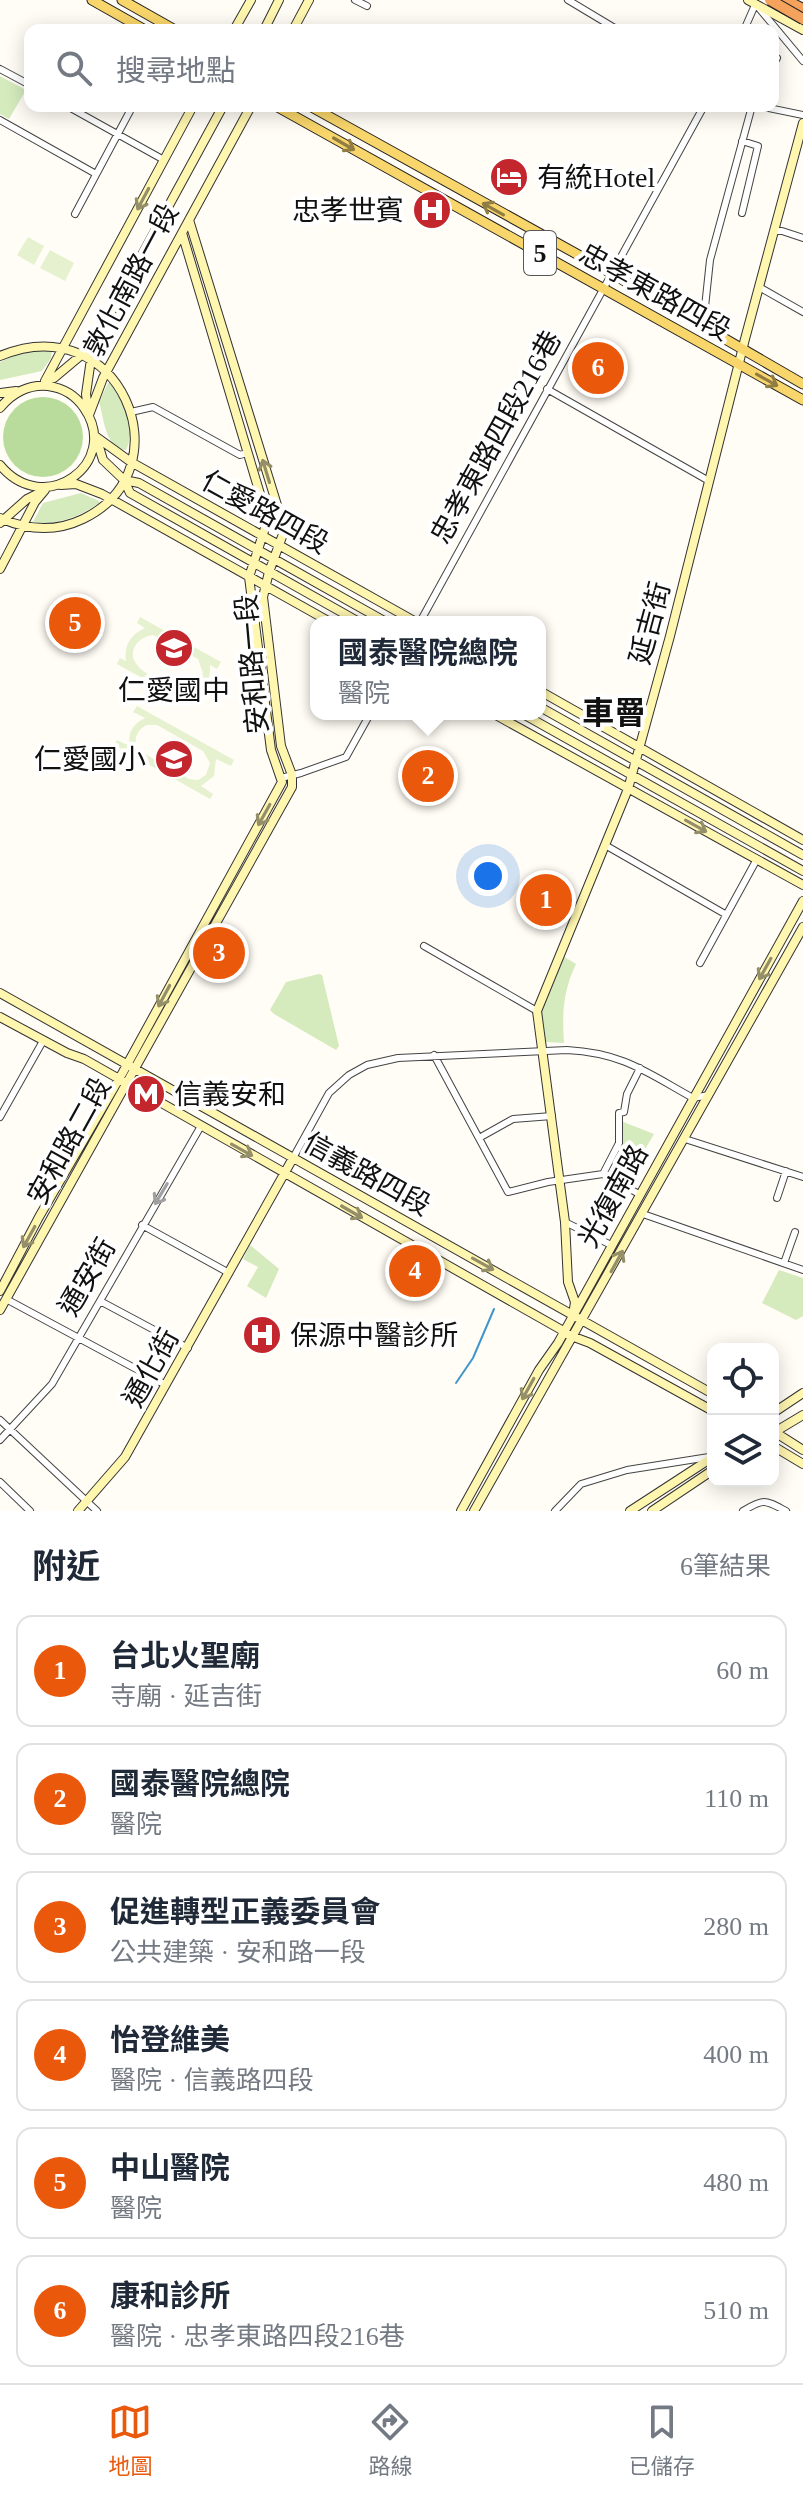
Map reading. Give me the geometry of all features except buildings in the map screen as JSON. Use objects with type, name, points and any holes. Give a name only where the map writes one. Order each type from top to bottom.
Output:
[{"type":"highway","points":[[782,0],[803,9]]},
{"type":"highway","points":[[768,5],[803,19]]},
{"type":"main road","points":[[92,0],[134,24]]},
{"type":"main road","points":[[122,0],[164,24]]},
{"type":"main road","points":[[237,24],[251,0]]},
{"type":"main road","points":[[267,24],[279,0]]},
{"type":"main road","points":[[296,24],[309,0]]},
{"type":"main road","points":[[768,5],[772,10],[782,0]]},
{"type":"main road","points":[[779,17],[777,11],[782,0]]},
{"type":"main road","points":[[752,2],[768,5],[779,17],[803,30]]},
{"type":"main road","name":"敦化南路一段","points":[[45,381],[190,112]]},
{"type":"main road","name":"敦化南路一段","points":[[21,390],[54,378],[86,356],[220,112]]},
{"type":"main road","name":"敦化南路一段","points":[[89,415],[98,389],[248,112]]},
{"type":"main road","name":"忠孝東路四段","points":[[287,112],[803,400]]},
{"type":"main road","name":"忠孝東路四段","points":[[321,112],[803,384]]},
{"type":"main road","name":"延吉街","points":[[537,1011],[628,789],[803,123]]},
{"type":"main road","name":"安和路一段","points":[[189,220],[281,518],[283,534],[265,585],[264,610],[281,746],[292,775]]},
{"type":"main road","name":"安和路一段","points":[[182,233],[263,504],[266,525],[249,577],[271,750],[281,778]]},
{"type":"main road","points":[[0,356],[33,346],[63,347],[86,356],[108,372],[121,389],[131,412],[135,437],[124,480],[110,499],[88,517],[47,528],[1,520]]},
{"type":"main road","name":"敦化南路一段","points":[[86,356],[89,415]]},
{"type":"main road","points":[[0,569],[35,502],[84,467],[95,435],[89,415],[72,395],[60,388],[33,386]]},
{"type":"main road","points":[[1,398],[10,391],[21,390]]},
{"type":"main road","points":[[1,398],[21,390]]},
{"type":"main road","name":"仁愛路四段","points":[[95,435],[131,462],[407,616]]},
{"type":"main road","name":"仁愛路四段","points":[[95,435],[103,460],[124,480],[130,493],[348,616]]},
{"type":"main road","points":[[0,465],[22,484],[41,488],[76,484],[87,487],[319,616]]},
{"type":"main road","name":"仁愛路四段","points":[[124,480],[136,481],[375,616]]},
{"type":"main road","points":[[1,520],[27,499],[53,487]]},
{"type":"main road","points":[[546,694],[803,840]]},
{"type":"main road","points":[[546,710],[803,855]]},
{"type":"main road","points":[[505,720],[803,885]]},
{"type":"main road","points":[[534,720],[803,871]]},
{"type":"main road","points":[[126,1074],[291,790],[292,775]]},
{"type":"main road","points":[[126,1074],[282,782],[281,778]]},
{"type":"main road","name":"光復南路","points":[[461,1511],[803,901]]},
{"type":"main road","name":"光復南路","points":[[474,1511],[803,927]]},
{"type":"main road","name":"信義路四段","points":[[0,993],[201,1126],[574,1337],[707,1408]]},
{"type":"main road","points":[[537,1011],[565,1222],[568,1282],[575,1302],[573,1315]]},
{"type":"main road","name":"信義路四段","points":[[0,1017],[43,1041],[126,1074],[293,1158],[707,1391]]},
{"type":"main road","name":"安和路二段","points":[[0,1310],[2,1296],[126,1074]]},
{"type":"main road","name":"通化街","points":[[78,1511],[125,1457],[293,1158]]},
{"type":"main road","points":[[779,1409],[803,1393]]},
{"type":"main road","points":[[779,1429],[803,1415]]},
{"type":"main road","points":[[779,1435],[803,1450]]},
{"type":"main road","points":[[779,1450],[803,1464]]},
{"type":"main road","points":[[630,1511],[707,1460]]},
{"type":"main road","points":[[652,1511],[707,1474]]},
{"type":"street","points":[[355,0],[367,6]]},
{"type":"street","points":[[568,0],[608,24]]},
{"type":"street","points":[[746,24],[752,2]]},
{"type":"street","points":[[752,2],[771,24]]},
{"type":"street","points":[[779,33],[803,61]]},
{"type":"street","points":[[0,69],[24,82]]},
{"type":"street","points":[[779,110],[803,115]]},
{"type":"street","points":[[78,112],[164,160]]},
{"type":"street","points":[[75,214],[129,112]]},
{"type":"street","name":"忠孝東路四段216巷","points":[[421,616],[701,112]]},
{"type":"street","points":[[703,326],[710,260],[750,112]]},
{"type":"street","points":[[0,120],[96,174]]},
{"type":"street","points":[[742,141],[758,146],[742,213]]},
{"type":"street","points":[[774,231],[803,238]]},
{"type":"street","points":[[759,287],[803,312]]},
{"type":"street","points":[[547,389],[709,481]]},
{"type":"street","points":[[131,412],[153,407],[240,455],[247,453]]},
{"type":"street","points":[[281,778],[346,757],[367,720]]},
{"type":"street","points":[[605,845],[725,914]]},
{"type":"street","points":[[700,963],[757,859]]},
{"type":"street","points":[[424,946],[537,1011]]},
{"type":"street","points":[[0,1117],[43,1041]]},
{"type":"street","points":[[293,1158],[325,1099],[349,1075],[382,1060],[567,1050],[623,1059],[693,1098],[709,1095]]},
{"type":"street","points":[[434,1055],[508,1192],[603,1174],[639,1194]]},
{"type":"street","points":[[603,1174],[619,1143],[619,1113],[624,1112],[627,1094],[640,1068]]},
{"type":"street","points":[[479,1138],[513,1119],[552,1116]]},
{"type":"street","name":"通安街","points":[[0,1440],[52,1384],[201,1126]]},
{"type":"street","points":[[685,1139],[803,1177]]},
{"type":"street","points":[[777,1198],[786,1171]]},
{"type":"street","points":[[643,1214],[803,1270]]},
{"type":"street","points":[[565,1222],[611,1245]]},
{"type":"street","points":[[142,1225],[229,1273]]},
{"type":"street","points":[[784,1263],[795,1232]]},
{"type":"street","points":[[2,1296],[166,1385]]},
{"type":"street","points":[[100,1301],[188,1348]]},
{"type":"street","points":[[0,1420],[97,1511]]},
{"type":"street","points":[[555,1511],[581,1484],[627,1470],[707,1457]]},
{"type":"street","points":[[0,1482],[30,1511]]},
{"type":"street","points":[[743,1511],[758,1501],[768,1501],[786,1511]]},
{"type":"green space","points":[[0,76],[24,89],[24,93],[9,119],[0,114]]},
{"type":"green space","points":[[28,237],[44,246],[34,265],[17,255]]},
{"type":"green space","points":[[50,250],[74,263],[65,281],[40,268]]},
{"type":"green space","points":[[40,350],[52,351],[42,371],[0,380],[0,362]]},
{"type":"green space","points":[[108,383],[115,390],[127,415],[130,433],[126,450],[114,444],[104,424],[99,402]]},
{"type":"green space","points":[[35,397],[51,397],[72,408],[83,429],[83,445],[72,466],[51,477],[35,477],[21,471],[9,459],[3,445],[3,429],[9,415],[21,403]]},
{"type":"green space","points":[[81,493],[99,503],[67,519],[50,523],[33,522],[43,503]]},
{"type":"green space","points":[[140,617],[221,662],[217,669],[210,665],[207,684],[192,697],[189,704],[117,664],[120,658],[126,661],[129,641],[145,628],[137,623]],"holes":[[[153,635],[198,659],[203,673],[197,686],[181,690],[142,670],[135,662],[133,651],[138,642]]]},
{"type":"green space","points":[[137,706],[234,760],[231,766],[216,759],[214,776],[201,786],[213,794],[210,799],[114,745],[117,740],[130,746],[132,729],[145,718],[133,712]],"holes":[[[147,725],[157,725],[203,751],[210,763],[206,775],[198,780],[189,779],[140,751],[136,743],[138,733]]]},
{"type":"green space","points":[[561,955],[576,964],[564,1002],[564,1043],[546,1042],[539,1012]]},
{"type":"green space","points":[[322,975],[339,1046],[336,1050],[270,1010],[286,982]]},
{"type":"green space","points":[[621,1121],[654,1134],[640,1158],[623,1153]]},
{"type":"green space","points":[[250,1245],[279,1269],[266,1298],[247,1286],[258,1267],[243,1259]]},
{"type":"green space","points":[[779,1270],[803,1278],[803,1316],[796,1320],[762,1303]]},
{"type":"waterway","points":[[456,1383],[473,1358],[494,1309]]},
{"type":"place","name":"有統Hotel","points":[[509,177]]},
{"type":"place","name":"忠孝世賓","points":[[432,210]]},
{"type":"place","name":"康和診所","points":[[598,368]]},
{"type":"place","name":"中山醫院","points":[[75,623]]},
{"type":"place","name":"仁愛國中","points":[[174,648]]},
{"type":"place","name":"仁愛國小","points":[[174,759]]},
{"type":"place","name":"國泰醫院總院","points":[[428,776]]},
{"type":"place","name":"台北火聖廟","points":[[546,900]]},
{"type":"place","name":"促進轉型正義委員會","points":[[219,953]]},
{"type":"place","name":"信義安和","points":[[146,1094]]},
{"type":"place","name":"怡登維美","points":[[415,1271]]},
{"type":"place","name":"保源中醫診所","points":[[262,1335]]},
{"type":"district","name":"車罾","points":[[614,713]]}]
